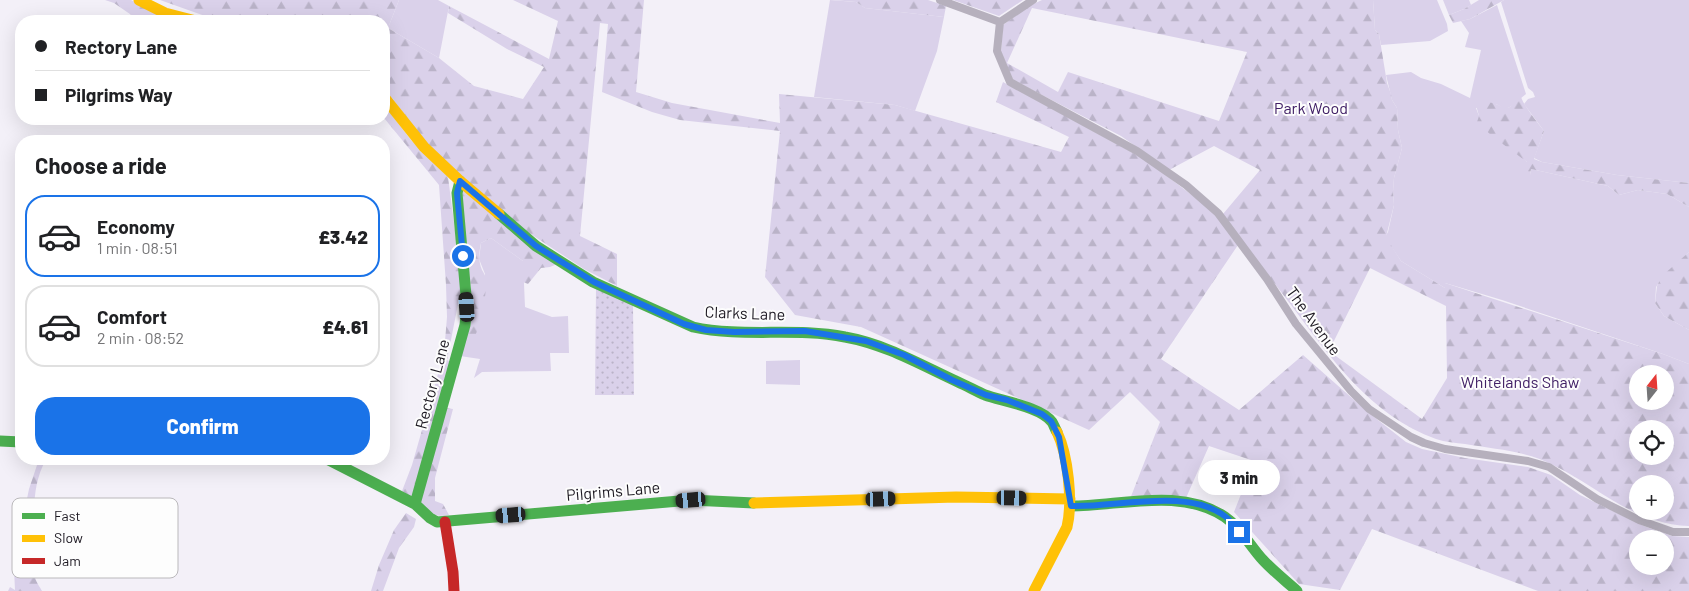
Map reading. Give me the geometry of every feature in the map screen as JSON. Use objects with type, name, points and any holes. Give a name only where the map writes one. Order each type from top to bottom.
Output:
[{"type":"street","points":[[139,0],[173,15]]},
{"type":"street","points":[[940,0],[1000,22],[1033,0]]},
{"type":"street","name":"The Avenue","points":[[1000,22],[997,51],[1010,82],[1137,151],[1186,185],[1218,213],[1267,279],[1296,324],[1351,391],[1369,409],[1411,437],[1424,442],[1445,449],[1528,461],[1549,467],[1597,499],[1639,520],[1673,532],[1689,532]]},
{"type":"street","name":"Clarks Lane","points":[[390,103],[424,148],[460,181],[536,246],[594,282],[684,324],[706,330],[734,332],[805,331],[866,341],[904,355],[986,395],[1007,400],[1042,414],[1051,421],[1059,437],[1071,502]]},
{"type":"street","name":"Rectory Lane","points":[[415,504],[465,325],[467,307],[457,193],[460,181]]},
{"type":"street","points":[[0,441],[15,442]]},
{"type":"street","points":[[339,465],[415,504],[437,522],[445,522],[454,591]]},
{"type":"street","name":"Pilgrims Lane","points":[[445,522],[457,519],[691,500],[765,503],[956,497],[1071,502],[1188,502],[1215,510],[1227,518],[1263,560],[1297,591]]},
{"type":"street","points":[[1034,591],[1067,527],[1071,517],[1071,502]]},
{"type":"green space","points":[[105,0],[131,0],[152,11],[165,15],[131,15],[114,3]]},
{"type":"green space","points":[[160,0],[399,0],[390,23],[390,15],[202,15]]},
{"type":"green space","points":[[399,0],[438,0],[449,6],[439,58],[390,29],[390,23]]},
{"type":"green space","points":[[513,0],[644,0],[636,92],[672,103],[780,123],[779,94],[895,105],[1061,152],[1069,137],[996,102],[1003,82],[1146,160],[1214,212],[1238,245],[1161,359],[1239,410],[1303,355],[1369,413],[1406,442],[1422,449],[1465,458],[1528,467],[1551,475],[1580,495],[1629,520],[1655,530],[1629,530],[1629,575],[1674,575],[1674,536],[1689,537],[1689,591],[1538,591],[1372,529],[1340,590],[1299,584],[1234,512],[1254,461],[1209,446],[1186,498],[1130,499],[1160,422],[1130,392],[1089,430],[861,327],[795,315],[765,277],[780,131],[680,120],[652,112],[602,92],[608,24],[600,23],[580,236],[617,254],[617,286],[584,269],[514,223],[428,146],[390,96],[390,29],[439,58],[474,86],[523,99],[544,67],[507,49],[448,13],[449,6],[549,59],[558,21]]},
{"type":"green space","points":[[830,0],[856,2],[865,8],[944,17],[937,51],[915,111],[895,105],[814,97]]},
{"type":"green space","points":[[833,0],[928,0],[946,6],[944,17],[865,8],[856,2]]},
{"type":"green space","points":[[953,0],[1023,0],[999,16]]},
{"type":"green space","name":"Park Wood","points":[[1042,0],[1373,0],[1375,30],[1379,34],[1387,83],[1392,100],[1397,108],[1398,130],[1402,148],[1394,178],[1394,205],[1386,237],[1401,261],[1445,288],[1445,283],[1689,364],[1689,526],[1655,520],[1674,520],[1674,475],[1629,475],[1629,509],[1543,460],[1510,451],[1439,440],[1413,429],[1391,416],[1354,383],[1321,345],[1223,214],[1260,170],[1214,146],[1169,170],[1121,136],[1013,80],[1001,52],[1003,25],[1027,7]],"holes":[[[1032,8],[1247,52],[1219,121],[1068,72],[1058,92],[1007,63]],[[1370,268],[1446,306],[1447,378],[1422,419],[1329,351]]]},
{"type":"green space","points":[[1373,0],[1437,0],[1448,31],[1430,41],[1381,45],[1379,34],[1375,30]]},
{"type":"green space","points":[[1443,0],[1469,0],[1471,5],[1449,15]]},
{"type":"green space","points":[[1479,0],[1504,0],[1470,19],[1453,23],[1449,15]]},
{"type":"green space","points":[[1504,0],[1689,0],[1689,183],[1617,175],[1542,162],[1534,158],[1544,131],[1524,104],[1528,99],[1535,97],[1528,88],[1501,2]]},
{"type":"green space","points":[[1497,5],[1526,94],[1505,109],[1496,104],[1476,108],[1479,116],[1527,162],[1530,175],[1531,169],[1608,186],[1619,195],[1638,190],[1667,194],[1689,207],[1689,252],[1663,277],[1656,287],[1655,303],[1664,316],[1689,330],[1689,364],[1502,300],[1445,283],[1445,288],[1401,261],[1385,237],[1388,232],[1394,205],[1394,178],[1402,148],[1398,130],[1397,108],[1392,100],[1386,75],[1411,72],[1470,98],[1481,50],[1465,47],[1469,33],[1461,21],[1470,19]]},
{"type":"green space","points":[[1521,97],[1544,131],[1534,159],[1617,175],[1689,183],[1689,207],[1667,194],[1638,190],[1619,195],[1608,186],[1531,169],[1530,175],[1525,174],[1527,162],[1492,136],[1477,122],[1479,116],[1474,98],[1505,108],[1510,107],[1515,100]]},
{"type":"green space","points":[[390,113],[411,140],[448,177],[462,284],[447,360],[451,362],[413,498],[402,491],[412,465],[444,353],[447,317],[439,185],[390,125]]},
{"type":"green space","points":[[462,188],[557,264],[541,268],[528,284],[523,282],[523,261],[491,238],[481,243],[479,260],[486,280],[485,296],[482,316],[476,335],[468,347],[462,347],[471,300],[471,289],[463,222]]},
{"type":"green space","points":[[491,238],[523,261],[525,307],[552,317],[568,316],[569,353],[550,353],[551,371],[482,372],[474,378],[480,359],[460,356],[485,274],[479,259],[481,243]]},
{"type":"green space","points":[[1689,252],[1689,330],[1664,316],[1655,303],[1657,286],[1662,276]]},
{"type":"green space","points":[[596,288],[633,305],[634,395],[595,395]]},
{"type":"green space","points":[[800,360],[800,385],[766,384],[766,361]]},
{"type":"green space","points":[[446,408],[453,409],[435,478],[435,501],[443,504],[449,515],[440,516],[429,512],[419,503]]},
{"type":"green space","points":[[37,465],[43,465],[38,479],[35,498],[27,498]]},
{"type":"green space","points":[[406,513],[416,519],[414,527],[399,548],[383,591],[371,591],[379,565],[394,530]]},
{"type":"green space","points":[[14,578],[36,578],[42,591],[8,591],[10,587],[15,590]]},
{"type":"traffic: fast","points":[[415,504],[465,325],[467,307],[457,193],[460,181]]},
{"type":"traffic: fast","points":[[499,214],[536,246],[593,282],[693,327],[731,332],[826,334],[860,340],[903,356],[985,395],[1039,412],[1052,422],[1057,432]]},
{"type":"traffic: fast","points":[[0,441],[15,442]]},
{"type":"traffic: fast","points":[[339,465],[415,504],[437,522],[691,500],[754,503]]},
{"type":"traffic: fast","points":[[1071,506],[1170,500],[1208,508],[1231,521],[1258,555],[1297,591]]},
{"type":"traffic: slow","points":[[139,0],[173,15]]},
{"type":"traffic: slow","points":[[390,104],[424,147],[499,214]]},
{"type":"traffic: slow","points":[[1034,591],[1067,527],[1069,517],[1067,466],[1057,432]]},
{"type":"traffic: slow","points":[[754,503],[956,497],[1070,499]]},
{"type":"traffic: jam","points":[[445,522],[454,591]]},
{"type":"route","points":[[463,256],[457,193],[460,181],[536,246],[594,282],[684,324],[706,330],[734,332],[805,331],[866,341],[904,355],[986,395],[1007,400],[1042,414],[1051,421],[1059,437],[1071,506],[1135,501],[1188,502],[1215,510],[1227,518],[1239,532]]},
{"type":"park label","name":"Whitelands Shaw","points":[[1520,382]]}]
